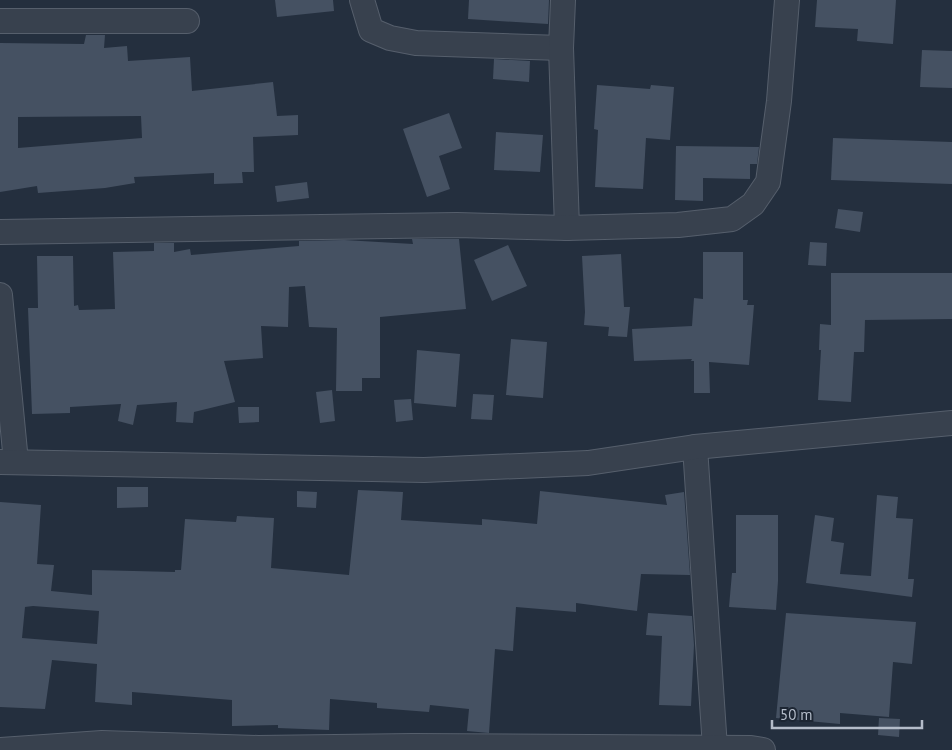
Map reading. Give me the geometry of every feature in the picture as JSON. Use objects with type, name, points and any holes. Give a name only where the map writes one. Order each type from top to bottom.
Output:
[{"type":"street","points":[[362,0],[371,30],[390,38],[416,43],[561,48]]},
{"type":"street","points":[[563,0],[561,48],[566,228]]},
{"type":"street","points":[[0,232],[457,226],[566,228],[678,225],[732,219],[753,204],[768,182],[779,100],[787,0]]},
{"type":"street","points":[[12,14],[187,21]]},
{"type":"street","points":[[0,295],[8,462],[424,470],[588,463],[695,447],[952,423]]},
{"type":"street","points":[[695,447],[715,748]]},
{"type":"street","points":[[0,750],[102,743],[258,748],[413,746],[764,750]]},
{"type":"building","points":[[275,0],[333,0],[334,11],[277,17]]},
{"type":"building","points":[[469,0],[549,0],[548,24],[468,19]]},
{"type":"building","points":[[817,0],[896,0],[893,44],[857,41],[858,29],[815,27]]},
{"type":"building","points":[[86,35],[105,35],[104,48],[127,46],[128,61],[190,57],[192,91],[273,82],[277,116],[298,115],[298,135],[253,137],[254,172],[242,172],[243,183],[214,184],[214,173],[134,177],[135,183],[105,188],[38,193],[37,186],[0,192],[0,43],[84,44]],"holes":[[[141,116],[142,138],[18,148],[18,117]]]},
{"type":"building","points":[[922,50],[952,51],[952,88],[920,87]]},
{"type":"building","points":[[494,59],[530,61],[529,82],[493,79]]},
{"type":"building","points":[[597,85],[650,89],[651,85],[674,87],[670,140],[646,138],[643,189],[595,187],[598,130],[594,129]]},
{"type":"building","points":[[449,113],[462,148],[439,156],[450,189],[427,197],[403,129]]},
{"type":"building","points":[[496,132],[543,135],[540,172],[494,170]]},
{"type":"building","points":[[833,138],[952,142],[952,184],[831,180]]},
{"type":"building","points":[[676,146],[759,147],[757,164],[750,164],[750,179],[703,178],[703,201],[675,200]]},
{"type":"building","points":[[307,182],[309,198],[277,202],[275,186]]},
{"type":"building","points":[[838,209],[863,212],[860,232],[835,228]]},
{"type":"building","points":[[412,239],[459,239],[466,309],[380,317],[380,378],[362,378],[362,391],[336,391],[337,328],[309,327],[305,286],[289,287],[288,327],[261,326],[263,358],[224,361],[235,402],[194,412],[193,423],[176,422],[177,402],[137,405],[133,425],[118,421],[121,404],[70,407],[70,413],[32,414],[28,308],[38,308],[37,256],[73,256],[74,306],[78,305],[79,310],[115,309],[113,252],[154,251],[154,243],[174,243],[174,252],[190,249],[191,255],[299,246],[299,241],[344,240],[413,244]]},
{"type":"building","points":[[810,242],[827,243],[826,266],[808,265]]},
{"type":"building","points":[[508,245],[527,286],[492,301],[474,260]]},
{"type":"building","points":[[703,252],[743,252],[743,300],[748,300],[747,305],[754,305],[749,365],[709,362],[710,393],[694,393],[694,361],[691,361],[692,359],[634,361],[632,329],[692,326],[694,298],[703,299]]},
{"type":"building","points":[[621,254],[624,307],[630,307],[627,337],[608,336],[609,327],[584,325],[582,256]]},
{"type":"building","points":[[831,273],[952,273],[952,319],[865,320],[864,352],[854,352],[851,402],[818,400],[821,350],[819,350],[820,324],[831,325]]},
{"type":"building","points":[[511,339],[547,342],[543,398],[506,395]]},
{"type":"building","points":[[417,350],[460,354],[456,407],[414,403]]},
{"type":"building","points":[[332,390],[335,421],[320,423],[316,392]]},
{"type":"building","points":[[473,394],[494,395],[492,420],[471,419]]},
{"type":"building","points":[[411,399],[413,420],[396,422],[394,400]]},
{"type":"building","points":[[238,407],[259,407],[259,422],[239,423]]},
{"type":"building","points":[[117,487],[148,487],[148,507],[117,508]]},
{"type":"building","points":[[358,490],[403,492],[401,520],[482,525],[482,519],[537,524],[540,491],[667,505],[665,495],[684,492],[690,575],[641,574],[637,611],[576,603],[576,612],[516,607],[513,651],[495,649],[489,733],[467,731],[469,709],[430,705],[429,712],[377,708],[377,703],[330,699],[329,730],[278,728],[278,725],[232,726],[232,700],[132,692],[132,705],[95,702],[97,664],[52,660],[45,709],[0,707],[0,502],[41,505],[37,564],[54,565],[51,591],[92,595],[92,570],[175,572],[175,570],[181,570],[185,519],[236,522],[237,516],[274,518],[271,568],[349,575]],"holes":[[[25,607],[99,611],[97,644],[22,638]]]},
{"type":"building","points":[[297,491],[317,492],[316,508],[297,507]]},
{"type":"building","points":[[877,495],[898,497],[896,518],[913,519],[908,579],[914,579],[912,597],[806,583],[815,515],[834,518],[831,541],[844,543],[840,574],[871,576]]},
{"type":"building","points":[[736,515],[778,515],[776,610],[729,607],[732,573],[736,573]]},
{"type":"building","points":[[648,613],[692,616],[694,645],[691,706],[659,705],[662,636],[646,635]]},
{"type":"building","points":[[786,613],[916,622],[912,664],[893,662],[889,717],[840,713],[840,724],[776,718]]},
{"type":"building","points":[[879,718],[900,719],[899,737],[878,735]]}]
